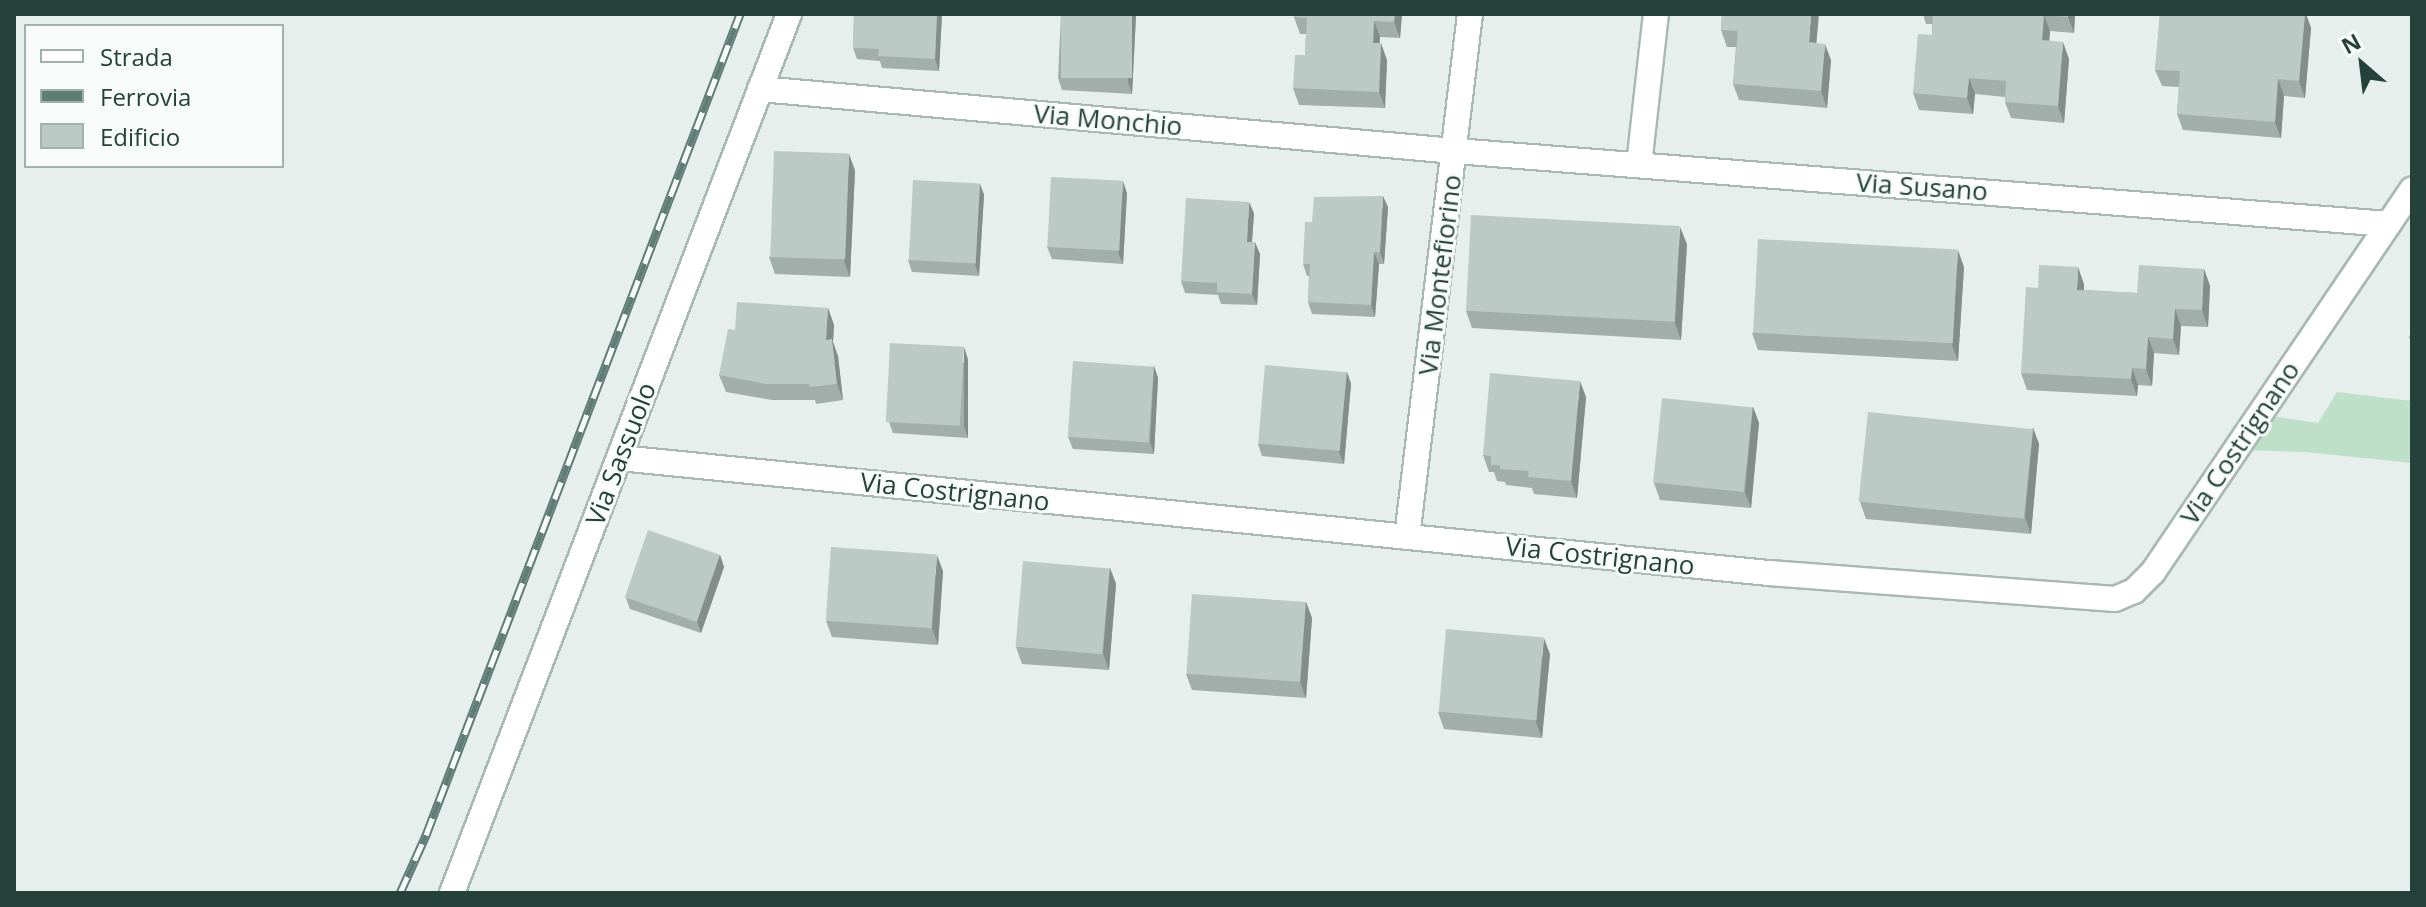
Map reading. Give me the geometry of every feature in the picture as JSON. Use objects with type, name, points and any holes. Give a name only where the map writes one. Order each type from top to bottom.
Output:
[{"type":"street","name":"Via Sassuolo","points":[[452,893],[789,14]]},
{"type":"street","name":"Via Montefiorino","points":[[1407,537],[1470,14]]},
{"type":"street","points":[[1639,165],[1656,14]]},
{"type":"street","name":"Via Monchio","points":[[760,89],[1455,151]]},
{"type":"street","name":"Via Susano","points":[[1455,151],[2388,224]]},
{"type":"street","points":[[2388,224],[2412,189]]},
{"type":"street","name":"Via Costrignano","points":[[620,458],[1769,573],[2115,599],[2134,591],[2153,572],[2388,224]]},
{"type":"green space","points":[[2337,392],[2412,401],[2412,463],[2305,452],[2241,450],[2265,415],[2318,423]]},
{"type":"building","points":[[854,14],[937,14],[935,59],[878,56],[879,49],[853,48]]},
{"type":"building","points":[[1061,14],[1132,14],[1132,78],[1061,78]]},
{"type":"building","points":[[1294,14],[1395,14],[1394,22],[1374,21],[1373,43],[1381,43],[1379,92],[1293,88],[1295,55],[1305,55],[1307,18],[1294,17]]},
{"type":"building","points":[[1722,14],[1811,14],[1809,42],[1825,44],[1821,91],[1733,84],[1738,31],[1721,30]]},
{"type":"building","points":[[1933,14],[2068,14],[2068,17],[2044,15],[2042,40],[2063,42],[2058,106],[2005,102],[2006,81],[1969,78],[1967,98],[1913,93],[1918,34],[1932,35]]},
{"type":"building","points":[[2160,14],[2305,14],[2299,81],[2278,79],[2275,122],[2177,114],[2180,71],[2155,70]]},
{"type":"building","points":[[774,151],[849,154],[845,260],[770,257]]},
{"type":"building","points":[[1051,177],[1123,181],[1119,251],[1047,247]]},
{"type":"building","points":[[913,180],[980,184],[976,263],[909,260]]},
{"type":"building","points":[[1383,196],[1380,252],[1374,252],[1371,305],[1308,302],[1310,264],[1303,264],[1305,222],[1312,222],[1314,197]]},
{"type":"building","points":[[1186,198],[1249,202],[1247,242],[1255,242],[1252,294],[1217,292],[1217,283],[1181,281]]},
{"type":"building","points":[[1471,215],[1680,226],[1675,322],[1466,311]]},
{"type":"building","points":[[1758,239],[1958,249],[1953,343],[1753,333]]},
{"type":"building","points":[[2039,265],[2078,267],[2077,290],[2137,293],[2139,265],[2204,269],[2202,310],[2175,309],[2173,339],[2148,337],[2146,369],[2132,368],[2131,379],[2021,373],[2026,287],[2038,288]]},
{"type":"building","points":[[737,302],[828,308],[826,340],[832,339],[837,384],[810,387],[809,384],[766,384],[719,375],[728,329],[735,330]]},
{"type":"building","points":[[890,343],[964,347],[960,426],[886,422]]},
{"type":"building","points":[[1073,361],[1154,367],[1149,442],[1068,437]]},
{"type":"building","points":[[1265,365],[1347,372],[1340,451],[1258,444]]},
{"type":"building","points":[[1490,373],[1580,381],[1571,481],[1528,477],[1529,471],[1500,469],[1500,465],[1491,465],[1491,456],[1483,455]]},
{"type":"building","points":[[1662,398],[1753,408],[1744,492],[1653,483]]},
{"type":"building","points":[[1868,412],[2033,429],[2024,519],[1859,502]]},
{"type":"building","points":[[648,530],[720,555],[697,622],[625,597]]},
{"type":"building","points":[[831,547],[937,554],[932,628],[826,621]]},
{"type":"building","points":[[1023,561],[1110,569],[1102,654],[1016,647]]},
{"type":"building","points":[[1192,594],[1306,602],[1300,682],[1186,674]]},
{"type":"building","points":[[1446,629],[1544,638],[1536,720],[1439,712]]},
{"type":"railway","points":[[400,893],[426,835],[740,14]]}]
